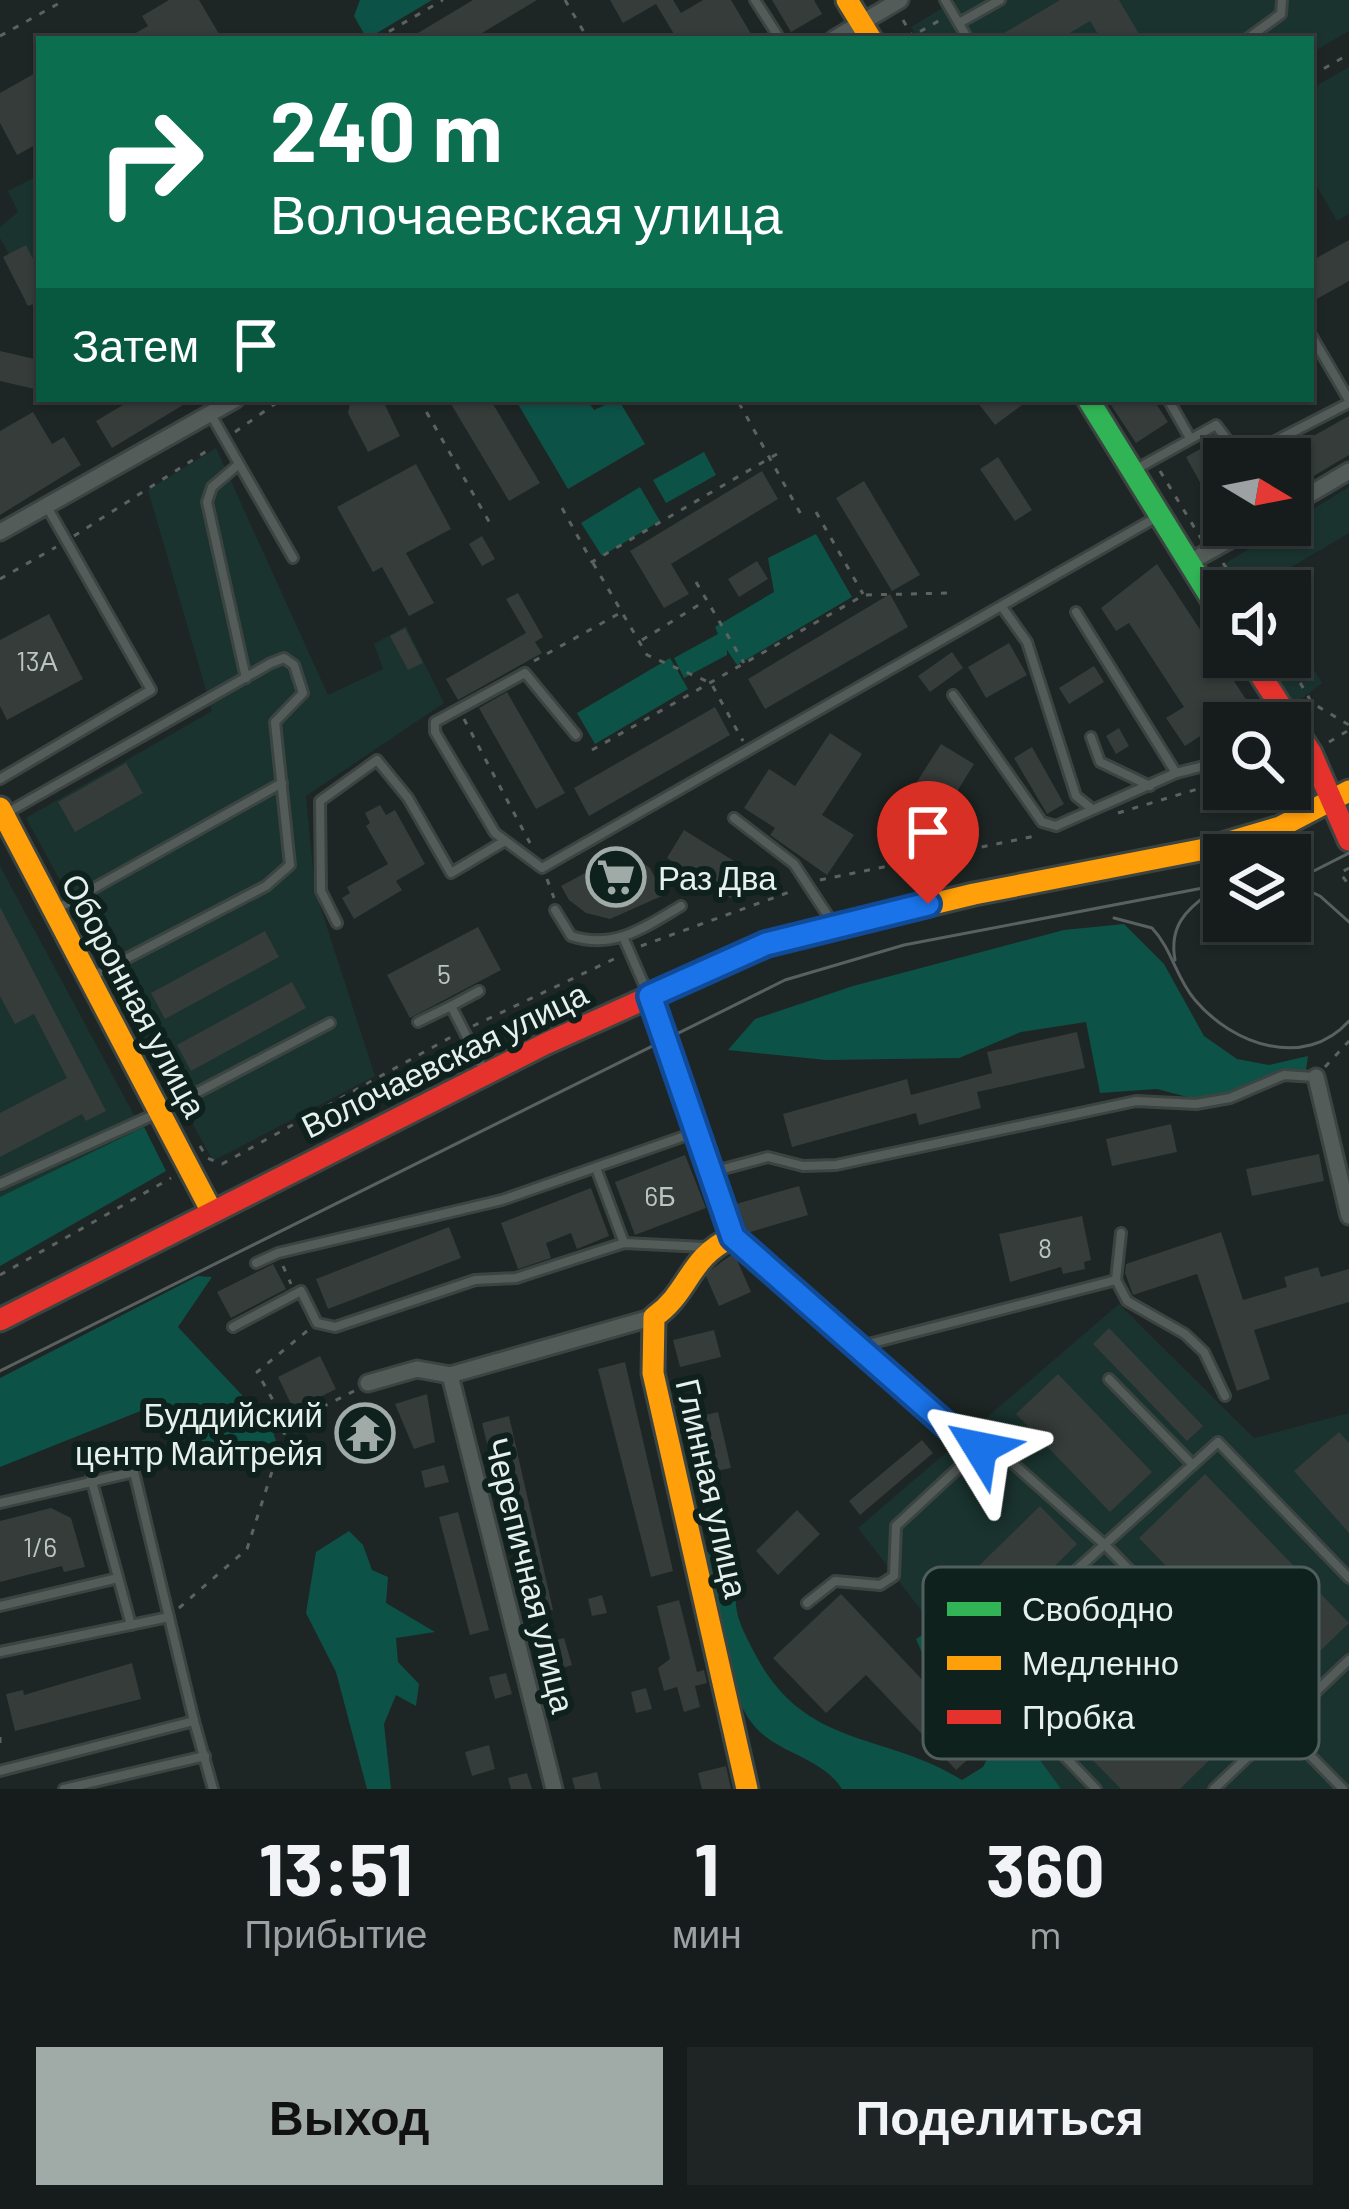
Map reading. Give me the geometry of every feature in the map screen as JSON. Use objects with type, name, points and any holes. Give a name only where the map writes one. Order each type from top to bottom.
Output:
[{"type":"street","points":[[847,0],[866,31],[900,0]]},
{"type":"street","points":[[0,532],[230,402]]},
{"type":"street","points":[[1090,402],[1203,586]]},
{"type":"street","points":[[1311,494],[1349,471]]},
{"type":"street","points":[[1188,563],[1220,546]]},
{"type":"street","points":[[1311,770],[1349,840]]},
{"type":"street","name":"Волочаевская улица","points":[[0,1320],[485,1073],[766,944],[1205,849],[1280,827],[1349,791]]},
{"type":"street","name":"Оборонная улица","points":[[2,812],[212,1212]]},
{"type":"street","points":[[1316,1077],[1349,1216]]},
{"type":"street","points":[[368,1383],[417,1369],[450,1375],[654,1317],[669,1309],[688,1266],[706,1247],[733,1237]]},
{"type":"street","name":"Глинная улица","points":[[654,1317],[653,1372],[748,1789]]},
{"type":"street","name":"Черепичная улица","points":[[450,1375],[554,1789]]},
{"type":"lane","points":[[755,0],[778,36]]},
{"type":"lane","points":[[945,0],[966,36]]},
{"type":"lane","points":[[958,23],[1000,0]]},
{"type":"lane","points":[[1251,36],[1281,14],[1282,0]]},
{"type":"lane","points":[[1131,472],[1216,425],[1234,449],[1248,455],[1349,401],[1314,340]]},
{"type":"lane","points":[[1170,402],[1190,438]]},
{"type":"lane","points":[[210,412],[293,558]]},
{"type":"lane","points":[[239,464],[212,487],[207,502],[246,678]]},
{"type":"lane","points":[[0,779],[151,690],[46,505]]},
{"type":"lane","points":[[577,735],[525,673],[435,722],[435,732],[502,842],[542,868],[1158,516]]},
{"type":"lane","points":[[1002,607],[1027,642],[1076,796],[1092,809]]},
{"type":"lane","points":[[1076,612],[1176,773]]},
{"type":"lane","points":[[2,812],[284,658],[303,682],[303,693],[275,722],[290,865],[283,874],[89,978]]},
{"type":"lane","points":[[953,695],[1042,822],[1056,826],[1176,773],[1203,766]]},
{"type":"lane","points":[[1091,737],[1100,762],[1151,787]]},
{"type":"lane","points":[[337,923],[321,890],[320,801],[377,760],[408,798],[451,872],[502,842]]},
{"type":"lane","points":[[54,911],[282,783]]},
{"type":"lane","points":[[734,818],[794,864],[835,926]]},
{"type":"lane","points":[[555,910],[572,936],[589,942],[624,939],[681,906]]},
{"type":"lane","points":[[624,939],[650,996],[733,1237],[962,1439],[1009,1460],[1127,1567]]},
{"type":"lane","points":[[418,1022],[479,991]]},
{"type":"lane","points":[[451,1006],[485,1073]]},
{"type":"lane","points":[[0,1184],[160,1112],[330,1023]]},
{"type":"lane","points":[[712,1172],[767,1157],[803,1166],[836,1165],[1136,1101],[1196,1104],[1230,1097],[1284,1075],[1316,1077]]},
{"type":"lane","points":[[256,1263],[278,1253],[502,1200],[699,1131]]},
{"type":"lane","points":[[596,1168],[624,1243]]},
{"type":"lane","points":[[1120,1233],[1117,1280],[1127,1301],[1185,1334],[1204,1352],[1225,1396]]},
{"type":"lane","points":[[233,1328],[295,1292],[304,1293],[317,1323],[335,1327],[476,1280],[516,1278],[624,1243],[706,1247]]},
{"type":"lane","points":[[855,1348],[1117,1280]]},
{"type":"lane","points":[[1109,1379],[1193,1466]]},
{"type":"lane","points":[[1082,1567],[1218,1442],[1349,1578]]},
{"type":"lane","points":[[807,1603],[835,1581],[880,1585],[894,1576],[896,1526],[980,1448]]},
{"type":"lane","points":[[0,1503],[127,1470],[138,1478],[214,1789]]},
{"type":"lane","points":[[92,1478],[131,1625]]},
{"type":"lane","points":[[0,1606],[118,1578]]},
{"type":"lane","points":[[0,1652],[170,1616]]},
{"type":"lane","points":[[1319,1687],[1349,1660]]},
{"type":"lane","points":[[0,1771],[194,1721]]},
{"type":"lane","points":[[64,1789],[205,1756]]},
{"type":"lane","points":[[1067,1759],[1096,1789]]},
{"type":"lane","points":[[1214,1789],[1244,1759]]},
{"type":"lane","points":[[1314,1759],[1343,1789]]},
{"type":"path","points":[[0,36],[65,0]]},
{"type":"path","points":[[381,36],[443,0]]},
{"type":"path","points":[[565,0],[586,36]]},
{"type":"path","points":[[914,36],[952,13]]},
{"type":"path","points":[[1314,74],[1349,54]]},
{"type":"path","points":[[0,579],[278,402]]},
{"type":"path","points":[[421,402],[490,525]]},
{"type":"path","points":[[739,403],[803,518]]},
{"type":"path","points":[[592,562],[782,451]]},
{"type":"path","points":[[1153,459],[1226,570]]},
{"type":"path","points":[[562,508],[647,655],[711,683],[748,751]]},
{"type":"path","points":[[815,512],[864,595]]},
{"type":"path","points":[[696,582],[744,664]]},
{"type":"path","points":[[592,750],[864,595],[952,593]]},
{"type":"path","points":[[639,642],[707,600]]},
{"type":"path","points":[[528,665],[621,612]]},
{"type":"path","points":[[1297,678],[1312,703],[1349,725]]},
{"type":"path","points":[[462,713],[527,835]]},
{"type":"path","points":[[1101,818],[1203,788]]},
{"type":"path","points":[[197,1140],[207,1158],[222,1164],[463,1030],[676,929],[723,919],[808,885],[915,857],[1058,832]]},
{"type":"path","points":[[1349,868],[1340,873],[1349,885]]},
{"type":"path","points":[[1316,1077],[1349,1041]]},
{"type":"path","points":[[0,1275],[175,1176]]},
{"type":"path","points":[[278,1253],[295,1292]]},
{"type":"path","points":[[286,1425],[257,1372],[317,1323]]},
{"type":"path","points":[[170,1616],[247,1549],[286,1425],[368,1383]]},
{"type":"path","points":[[0,1737],[0,1746]]},
{"type":"shaded area","points":[[956,0],[1349,0],[1349,31],[1314,51],[1314,36],[916,36],[911,27]]},
{"type":"shaded area","points":[[1349,67],[1349,214],[1337,221],[1314,181],[1314,87]]},
{"type":"shaded area","points":[[36,177],[36,306],[25,304],[28,288],[0,238],[0,227],[18,212],[8,191]]},
{"type":"shaded area","points":[[216,448],[328,695],[383,669],[374,644],[406,626],[444,703],[306,796],[315,890],[375,1076],[213,1161],[26,818],[212,711],[148,490]]},
{"type":"shaded area","points":[[1349,487],[1349,533],[1287,570],[1214,570],[1253,546],[1311,546],[1311,510]]},
{"type":"shaded area","points":[[1311,665],[1322,683],[1298,702],[1286,702],[1272,678],[1311,678]]},
{"type":"shaded area","points":[[0,866],[149,1143],[0,1224]]},
{"type":"shaded area","points":[[1119,1304],[1254,1438],[1349,1413],[1349,1789],[1058,1789],[1035,1759],[1319,1759],[1319,1567],[923,1567],[923,1613],[858,1528]]},
{"type":"green space","points":[[360,0],[432,0],[372,36],[365,36],[354,16]]},
{"type":"green space","points":[[517,402],[588,402],[594,410],[620,402],[645,444],[568,489]]},
{"type":"green space","points":[[704,452],[716,475],[666,503],[653,480]]},
{"type":"green space","points":[[640,487],[660,521],[602,556],[581,523]]},
{"type":"green space","points":[[816,534],[852,597],[737,665],[727,650],[727,655],[684,678],[674,658],[718,634],[715,627],[774,592],[768,558]]},
{"type":"green space","points":[[670,658],[688,689],[595,744],[577,713]]},
{"type":"green space","points":[[1124,924],[1164,964],[1204,1036],[1237,1059],[1269,1065],[1308,1056],[1306,1070],[1254,1090],[1195,1099],[1157,1089],[1100,1093],[1086,1022],[1021,1032],[959,1058],[826,1060],[728,1050],[755,1019],[853,986],[1064,930]]},
{"type":"green space","points":[[144,1127],[166,1171],[0,1266],[0,1197]]},
{"type":"green space","points":[[198,1276],[212,1277],[178,1327],[271,1426],[280,1453],[227,1468],[175,1411],[148,1408],[0,1467],[0,1378]]},
{"type":"green space","points":[[349,1531],[363,1545],[372,1570],[388,1577],[386,1603],[435,1632],[396,1638],[398,1662],[419,1684],[416,1706],[396,1695],[384,1724],[391,1789],[367,1789],[336,1672],[306,1613],[316,1552]]},
{"type":"green space","points":[[708,1552],[737,1582],[737,1610],[754,1652],[774,1684],[821,1723],[962,1780],[987,1759],[1039,1759],[1061,1789],[842,1789],[822,1769],[773,1742],[752,1723],[719,1642],[697,1553]]},
{"type":"building","points":[[169,0],[199,0],[220,36],[130,36],[148,26],[142,16]]},
{"type":"building","points":[[473,0],[537,0],[477,36],[413,36]]},
{"type":"building","points":[[610,0],[673,0],[681,13],[703,0],[731,0],[752,36],[675,36],[656,4],[623,23]]},
{"type":"building","points":[[772,0],[814,0],[822,14],[791,32]]},
{"type":"building","points":[[1060,0],[1119,0],[1140,36],[1099,36],[1090,21],[1065,36],[999,36]]},
{"type":"building","points":[[36,73],[36,145],[17,155],[0,123],[0,93]]},
{"type":"building","points":[[1349,240],[1349,281],[1315,300],[1314,259]]},
{"type":"building","points":[[26,245],[36,265],[36,302],[28,306],[3,257]]},
{"type":"building","points":[[0,351],[36,359],[36,389],[0,381]]},
{"type":"building","points":[[128,402],[188,402],[112,448],[96,421]]},
{"type":"building","points":[[350,402],[383,402],[400,436],[368,452],[348,413]]},
{"type":"building","points":[[450,402],[492,402],[540,483],[509,501]]},
{"type":"building","points":[[977,402],[1026,402],[995,425]]},
{"type":"building","points":[[1109,402],[1155,402],[1168,422],[1136,443]]},
{"type":"building","points":[[33,412],[52,444],[64,437],[81,465],[0,515],[0,431]]},
{"type":"building","points":[[1349,416],[1349,455],[1311,478],[1310,438]]},
{"type":"building","points":[[1203,448],[1203,488],[1186,457]]},
{"type":"building","points":[[998,457],[1032,510],[1015,521],[980,469]]},
{"type":"building","points":[[416,464],[451,529],[406,553],[434,603],[409,616],[382,567],[373,572],[337,507]]},
{"type":"building","points":[[762,471],[778,499],[671,564],[689,594],[664,608],[630,551]]},
{"type":"building","points":[[864,481],[920,575],[892,591],[836,498]]},
{"type":"building","points":[[482,536],[495,559],[482,566],[469,544]]},
{"type":"building","points":[[757,561],[768,579],[739,597],[728,579]]},
{"type":"building","points":[[1157,564],[1203,634],[1203,678],[1232,678],[1248,702],[1203,702],[1203,734],[1185,746],[1166,718],[1184,707],[1129,623],[1116,631],[1101,608]]},
{"type":"building","points":[[518,593],[543,637],[535,642],[542,653],[458,700],[446,679],[526,633],[506,599]]},
{"type":"building","points":[[890,594],[908,627],[765,709],[748,679]]},
{"type":"building","points":[[49,614],[83,679],[7,720],[0,706],[0,640]]},
{"type":"building","points":[[405,628],[423,663],[408,670],[390,636]]},
{"type":"building","points":[[1009,643],[1027,675],[986,698],[968,667]]},
{"type":"building","points":[[952,652],[963,668],[930,692],[918,676]]},
{"type":"building","points":[[1094,666],[1104,682],[1069,704],[1059,688]]},
{"type":"building","points":[[507,692],[565,793],[536,809],[479,708]]},
{"type":"building","points":[[715,707],[730,735],[589,816],[574,788]]},
{"type":"building","points":[[1119,728],[1129,746],[1116,754],[1106,736]]},
{"type":"building","points":[[830,733],[862,754],[822,815],[854,835],[827,875],[770,835],[775,828],[744,808],[769,769],[795,786]]},
{"type":"building","points":[[941,744],[974,764],[921,850],[887,829]]},
{"type":"building","points":[[1032,747],[1064,804],[1047,814],[1014,758]]},
{"type":"building","points":[[126,763],[143,793],[75,832],[58,802]]},
{"type":"building","points":[[380,805],[386,815],[395,810],[425,864],[396,881],[402,890],[354,919],[342,898],[350,893],[347,887],[388,864],[366,826],[370,823],[365,813]]},
{"type":"building","points":[[684,830],[755,874],[737,902],[667,858]]},
{"type":"building","name":"Раз Два","points":[[626,851],[650,868],[664,895],[610,919],[586,913],[569,900],[561,886]]},
{"type":"building","points":[[0,907],[106,1111],[86,1121],[82,1114],[0,1157],[0,1113],[67,1078],[34,1014],[15,1024],[0,996]]},
{"type":"building","points":[[478,927],[501,970],[410,1018],[387,975]]},
{"type":"building","points":[[265,931],[279,957],[165,1019],[151,993]]},
{"type":"building","points":[[292,982],[306,1008],[191,1071],[177,1045]]},
{"type":"building","points":[[1077,1032],[1085,1068],[977,1092],[981,1108],[919,1125],[916,1113],[792,1147],[783,1114],[907,1079],[911,1095],[992,1073],[987,1052]]},
{"type":"building","points":[[1171,1124],[1177,1152],[1112,1166],[1106,1139]]},
{"type":"building","points":[[1319,1154],[1324,1181],[1252,1196],[1246,1169]]},
{"type":"building","points":[[685,1155],[706,1208],[635,1235],[615,1182]]},
{"type":"building","points":[[799,1186],[808,1215],[747,1233],[736,1204]]},
{"type":"building","points":[[591,1188],[609,1236],[577,1249],[571,1233],[546,1243],[551,1258],[518,1269],[501,1223]]},
{"type":"building","points":[[1082,1216],[1091,1260],[1084,1262],[1085,1269],[1063,1274],[1061,1267],[1010,1282],[999,1234]]},
{"type":"building","points":[[449,1227],[461,1258],[328,1309],[316,1279]]},
{"type":"building","points":[[1221,1232],[1243,1300],[1287,1287],[1284,1277],[1318,1267],[1321,1277],[1349,1269],[1349,1302],[1254,1330],[1270,1379],[1237,1391],[1197,1274],[1133,1295],[1125,1273],[1126,1264]]},
{"type":"building","points":[[734,1253],[751,1292],[719,1306],[705,1274]]},
{"type":"building","points":[[273,1264],[286,1289],[231,1318],[217,1292]]},
{"type":"building","points":[[1109,1328],[1203,1426],[1187,1441],[1093,1344]]},
{"type":"building","points":[[714,1330],[721,1357],[680,1367],[673,1340]]},
{"type":"building","points":[[320,1356],[336,1389],[294,1410],[278,1377]]},
{"type":"building","points":[[625,1362],[673,1571],[651,1577],[598,1369]]},
{"type":"building","points":[[1058,1374],[1152,1472],[1110,1512],[1016,1414]]},
{"type":"building","points":[[427,1394],[435,1442],[414,1449],[395,1404]]},
{"type":"building","points":[[718,1412],[731,1468],[705,1473],[693,1418]]},
{"type":"building","points":[[509,1416],[553,1610],[529,1616],[482,1423]]},
{"type":"building","points":[[360,1418],[380,1433],[360,1461],[346,1450],[352,1441],[346,1437]]},
{"type":"building","points":[[1339,1432],[1349,1443],[1349,1533],[1294,1471]]},
{"type":"building","points":[[922,1440],[933,1453],[860,1515],[849,1501]]},
{"type":"building","points":[[444,1465],[449,1482],[425,1488],[421,1471]]},
{"type":"building","points":[[1205,1474],[1295,1567],[1167,1567],[1139,1538]]},
{"type":"building","points":[[1040,1506],[1077,1544],[1054,1567],[978,1567]]},
{"type":"building","points":[[51,1508],[71,1518],[85,1567],[64,1572],[62,1566],[0,1582],[0,1521]]},
{"type":"building","points":[[797,1510],[820,1534],[778,1575],[756,1551]]},
{"type":"building","points":[[458,1512],[489,1630],[470,1635],[439,1517]]},
{"type":"building","points":[[1319,1592],[1349,1623],[1319,1652]]},
{"type":"building","points":[[841,1594],[923,1681],[923,1735],[866,1675],[826,1713],[773,1658]]},
{"type":"building","points":[[602,1595],[607,1613],[592,1616],[588,1599]]},
{"type":"building","points":[[679,1600],[697,1672],[704,1670],[707,1683],[695,1686],[700,1707],[684,1712],[677,1687],[664,1691],[658,1668],[670,1659],[657,1606]]},
{"type":"building","points":[[564,1638],[572,1665],[554,1671],[546,1643]]},
{"type":"building","points":[[132,1663],[141,1699],[15,1731],[6,1694],[23,1690],[24,1695]]},
{"type":"building","points":[[506,1673],[512,1694],[495,1699],[489,1677]]},
{"type":"building","points":[[646,1688],[652,1709],[636,1713],[631,1692]]},
{"type":"building","points":[[489,1745],[495,1769],[472,1776],[465,1752]]},
{"type":"building","points":[[946,1759],[968,1759],[956,1770]]},
{"type":"building","points":[[1092,1759],[1210,1759],[1180,1789],[1121,1789]]},
{"type":"building","points":[[726,1766],[731,1789],[702,1789],[698,1773]]},
{"type":"building","points":[[597,1772],[601,1789],[575,1789],[572,1778]]},
{"type":"building","points":[[527,1773],[532,1789],[511,1789],[508,1778]]},
{"type":"tram line","points":[[1311,872],[1349,853]]},
{"type":"tram line","points":[[0,1371],[785,980],[904,945],[1203,888]]},
{"type":"tram line","points":[[1311,892],[1349,922]]},
{"type":"tram line","points":[[1175,960],[1174,938],[1181,920],[1203,899]]},
{"type":"tram line","points":[[1114,918],[1152,928],[1195,1000],[1211,1016],[1249,1039],[1270,1046],[1312,1045],[1349,1021]]},
{"type":"traffic: fast","points":[[1090,402],[1203,585]]},
{"type":"traffic: slow","points":[[847,0],[869,36]]},
{"type":"traffic: slow","points":[[658,993],[766,944],[974,894],[1205,849],[1280,827],[1349,791]]},
{"type":"traffic: slow","points":[[0,808],[212,1212]]},
{"type":"traffic: slow","points":[[733,1237],[707,1254],[654,1317],[653,1373],[747,1789]]},
{"type":"traffic: jam","points":[[1263,678],[1311,753],[1349,840]]},
{"type":"traffic: jam","points":[[0,1320],[545,1044],[658,993]]},
{"type":"place","name":"Раз Два","points":[[616,877]]},
{"type":"place","name":"Буддийский центр Майтрейя","points":[[365,1433]]},
{"type":"route","points":[[928,904],[766,944],[650,996],[733,1237],[855,1348],[962,1439],[980,1448]]}]
